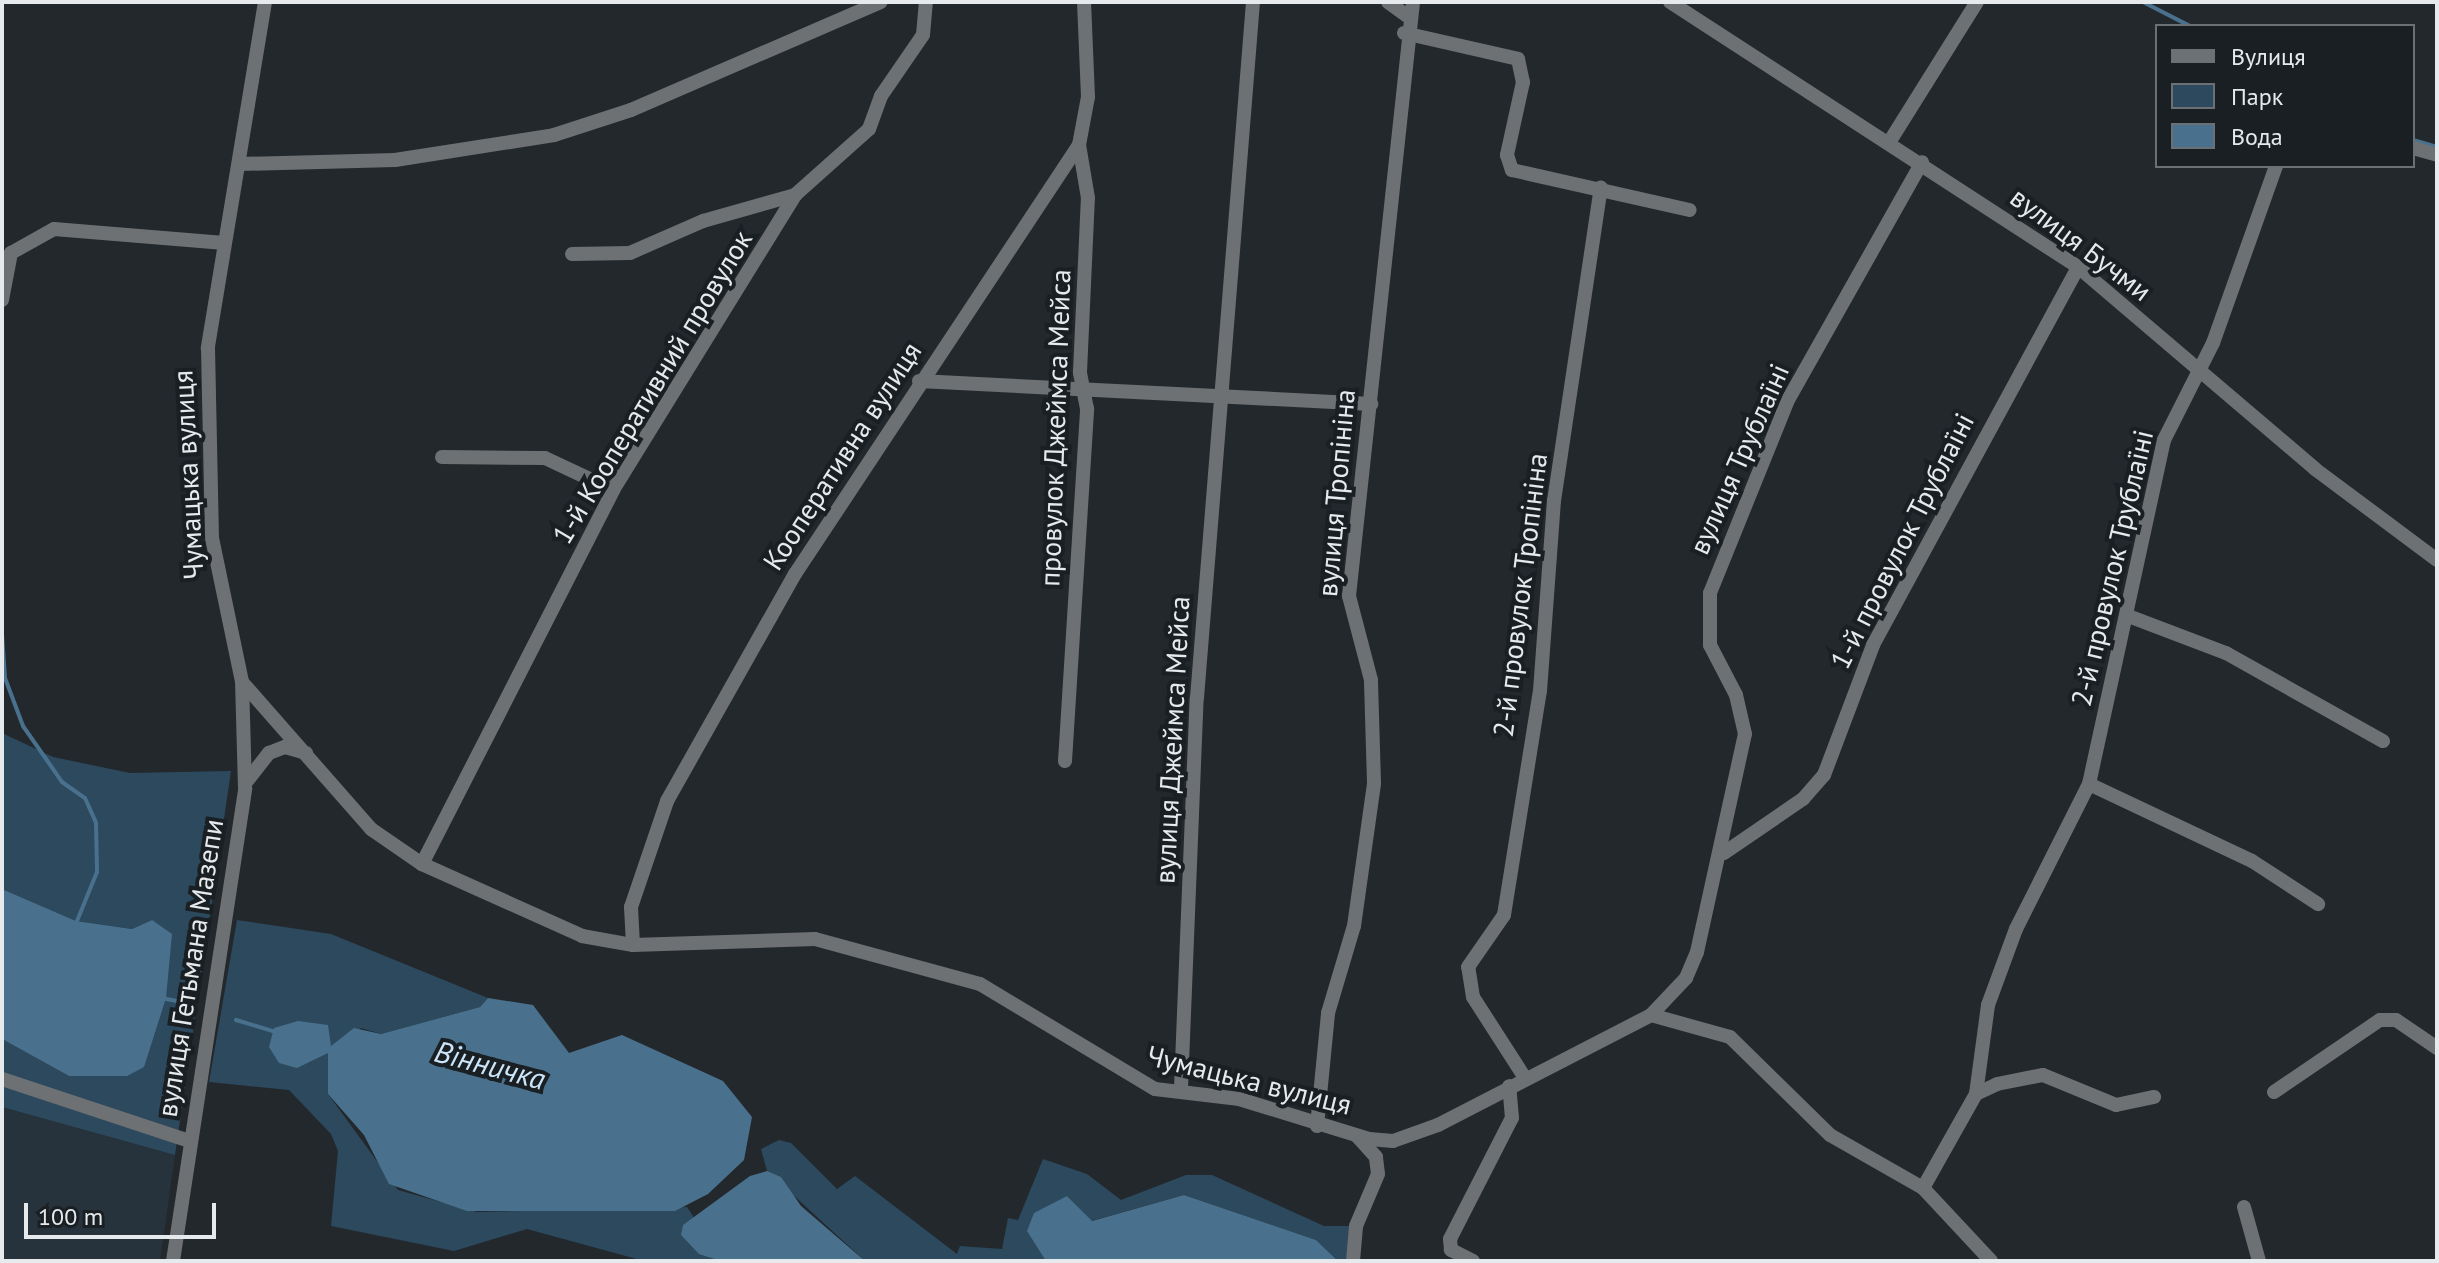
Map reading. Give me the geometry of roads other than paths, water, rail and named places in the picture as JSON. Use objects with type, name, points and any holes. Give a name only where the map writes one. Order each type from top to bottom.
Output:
[{"type":"street","name":"Чумацька вулиця","points":[[265,2],[241,164],[224,243],[208,348],[212,538],[242,682],[371,829],[422,864],[530,917],[633,945],[815,939],[980,984],[1136,1081],[1181,1088],[1317,1126],[1393,1141],[1651,1015]]},
{"type":"street","points":[[241,164],[395,160],[554,135],[631,110],[881,2]]},
{"type":"street","name":"1-й Кооперативний провулок","points":[[422,864],[613,490],[795,195],[869,129],[881,96],[923,35],[926,2]]},
{"type":"street","name":"Кооперативна вулиця","points":[[633,945],[631,907],[667,801],[795,574],[919,381],[1041,211],[1079,145],[1088,97],[1084,2]]},
{"type":"street","name":"вулиця Джеймса Мейса","points":[[1181,1088],[1197,698],[1253,2]]},
{"type":"street","points":[[1388,2],[1410,9]]},
{"type":"street","name":"вулиця Бучми","points":[[1670,2],[1890,141],[2078,267],[2198,369],[2437,560]]},
{"type":"street","points":[[1890,141],[1977,2]]},
{"type":"street","name":"вулиця Тропініна","points":[[1317,1126],[1328,1013],[1354,926],[1374,783],[1371,680],[1349,596],[1371,404],[1404,33],[1410,9]]},
{"type":"street","points":[[1404,33],[1518,59],[1523,82],[1507,155],[1512,170],[1601,187],[1690,210]]},
{"type":"street","name":"провулок Джеймса Мейса","points":[[1065,761],[1083,391],[1088,207],[1079,145]]},
{"type":"street","points":[[2415,149],[2437,155]]},
{"type":"street","name":"вулиця Трублаїні","points":[[1651,1015],[1686,978],[1724,853],[1745,734],[1736,695],[1710,645],[1710,593],[1788,400],[1922,162]]},
{"type":"street","name":"2-й провулок Трублаїні","points":[[1976,1094],[1988,1005],[2016,929],[2089,784],[2131,617],[2164,440],[2198,369],[2275,168]]},
{"type":"street","name":"2-й провулок Тропініна","points":[[1525,1078],[1473,997],[1468,967],[1504,915],[1540,691],[1554,501],[1601,187]]},
{"type":"street","points":[[572,254],[630,253],[703,221],[795,195]]},
{"type":"street","points":[[2,300],[11,253],[54,229],[224,243]]},
{"type":"street","name":"1-й провулок Трублаїні","points":[[1724,853],[1803,799],[1824,775],[1873,645],[2078,267]]},
{"type":"street","points":[[919,381],[1371,404]]},
{"type":"street","points":[[442,457],[545,458],[613,490]]},
{"type":"street","points":[[2131,617],[2226,653],[2383,741]]},
{"type":"street","name":"вулиця Гетьмана Мазепи","points":[[173,1261],[245,788],[242,682]]},
{"type":"street","points":[[245,788],[269,753],[285,747],[306,753]]},
{"type":"street","points":[[2089,784],[2252,861],[2318,904]]},
{"type":"street","points":[[1651,1015],[1730,1037],[1830,1135],[1923,1188],[1991,1261]]},
{"type":"street","points":[[2274,1092],[2380,1020],[2396,1020],[2437,1048]]},
{"type":"street","points":[[1923,1188],[1976,1094],[2043,1075],[2116,1105],[2154,1097]]},
{"type":"street","points":[[2,1079],[189,1141]]},
{"type":"street","points":[[1473,1261],[1451,1250],[1450,1239],[1512,1118],[1509,1086]]},
{"type":"street","points":[[1353,1134],[1376,1157],[1378,1174],[1356,1226],[1353,1261]]},
{"type":"street","points":[[2244,1207],[2259,1261]]},
{"type":"water","points":[[2,889],[76,921],[132,929],[152,920],[172,934],[166,998],[144,1067],[127,1076],[69,1076],[2,1039]]},
{"type":"water","points":[[488,998],[533,1005],[569,1053],[622,1035],[723,1081],[752,1117],[744,1160],[708,1194],[675,1211],[467,1211],[389,1184],[364,1135],[328,1094],[328,1053],[297,1068],[279,1063],[269,1047],[274,1028],[298,1021],[328,1025],[331,1046],[354,1028],[381,1034],[480,1007]]},
{"type":"water","points":[[767,1171],[781,1177],[801,1206],[865,1261],[721,1261],[699,1254],[681,1235],[683,1225],[750,1176]]},
{"type":"water","points":[[1184,1195],[1316,1240],[1338,1261],[1046,1261],[1027,1231],[1034,1213],[1067,1196],[1092,1221]]},
{"type":"waterway","points":[[2143,2],[2186,24]]},
{"type":"waterway","points":[[2415,141],[2437,147]]},
{"type":"waterway","points":[[2,634],[5,678],[23,726],[62,782],[85,798],[96,823],[97,872],[75,926]]},
{"type":"waterway","points":[[161,998],[181,1002]]},
{"type":"waterway","name":"Вінничка","points":[[236,1020],[276,1032]]}]
